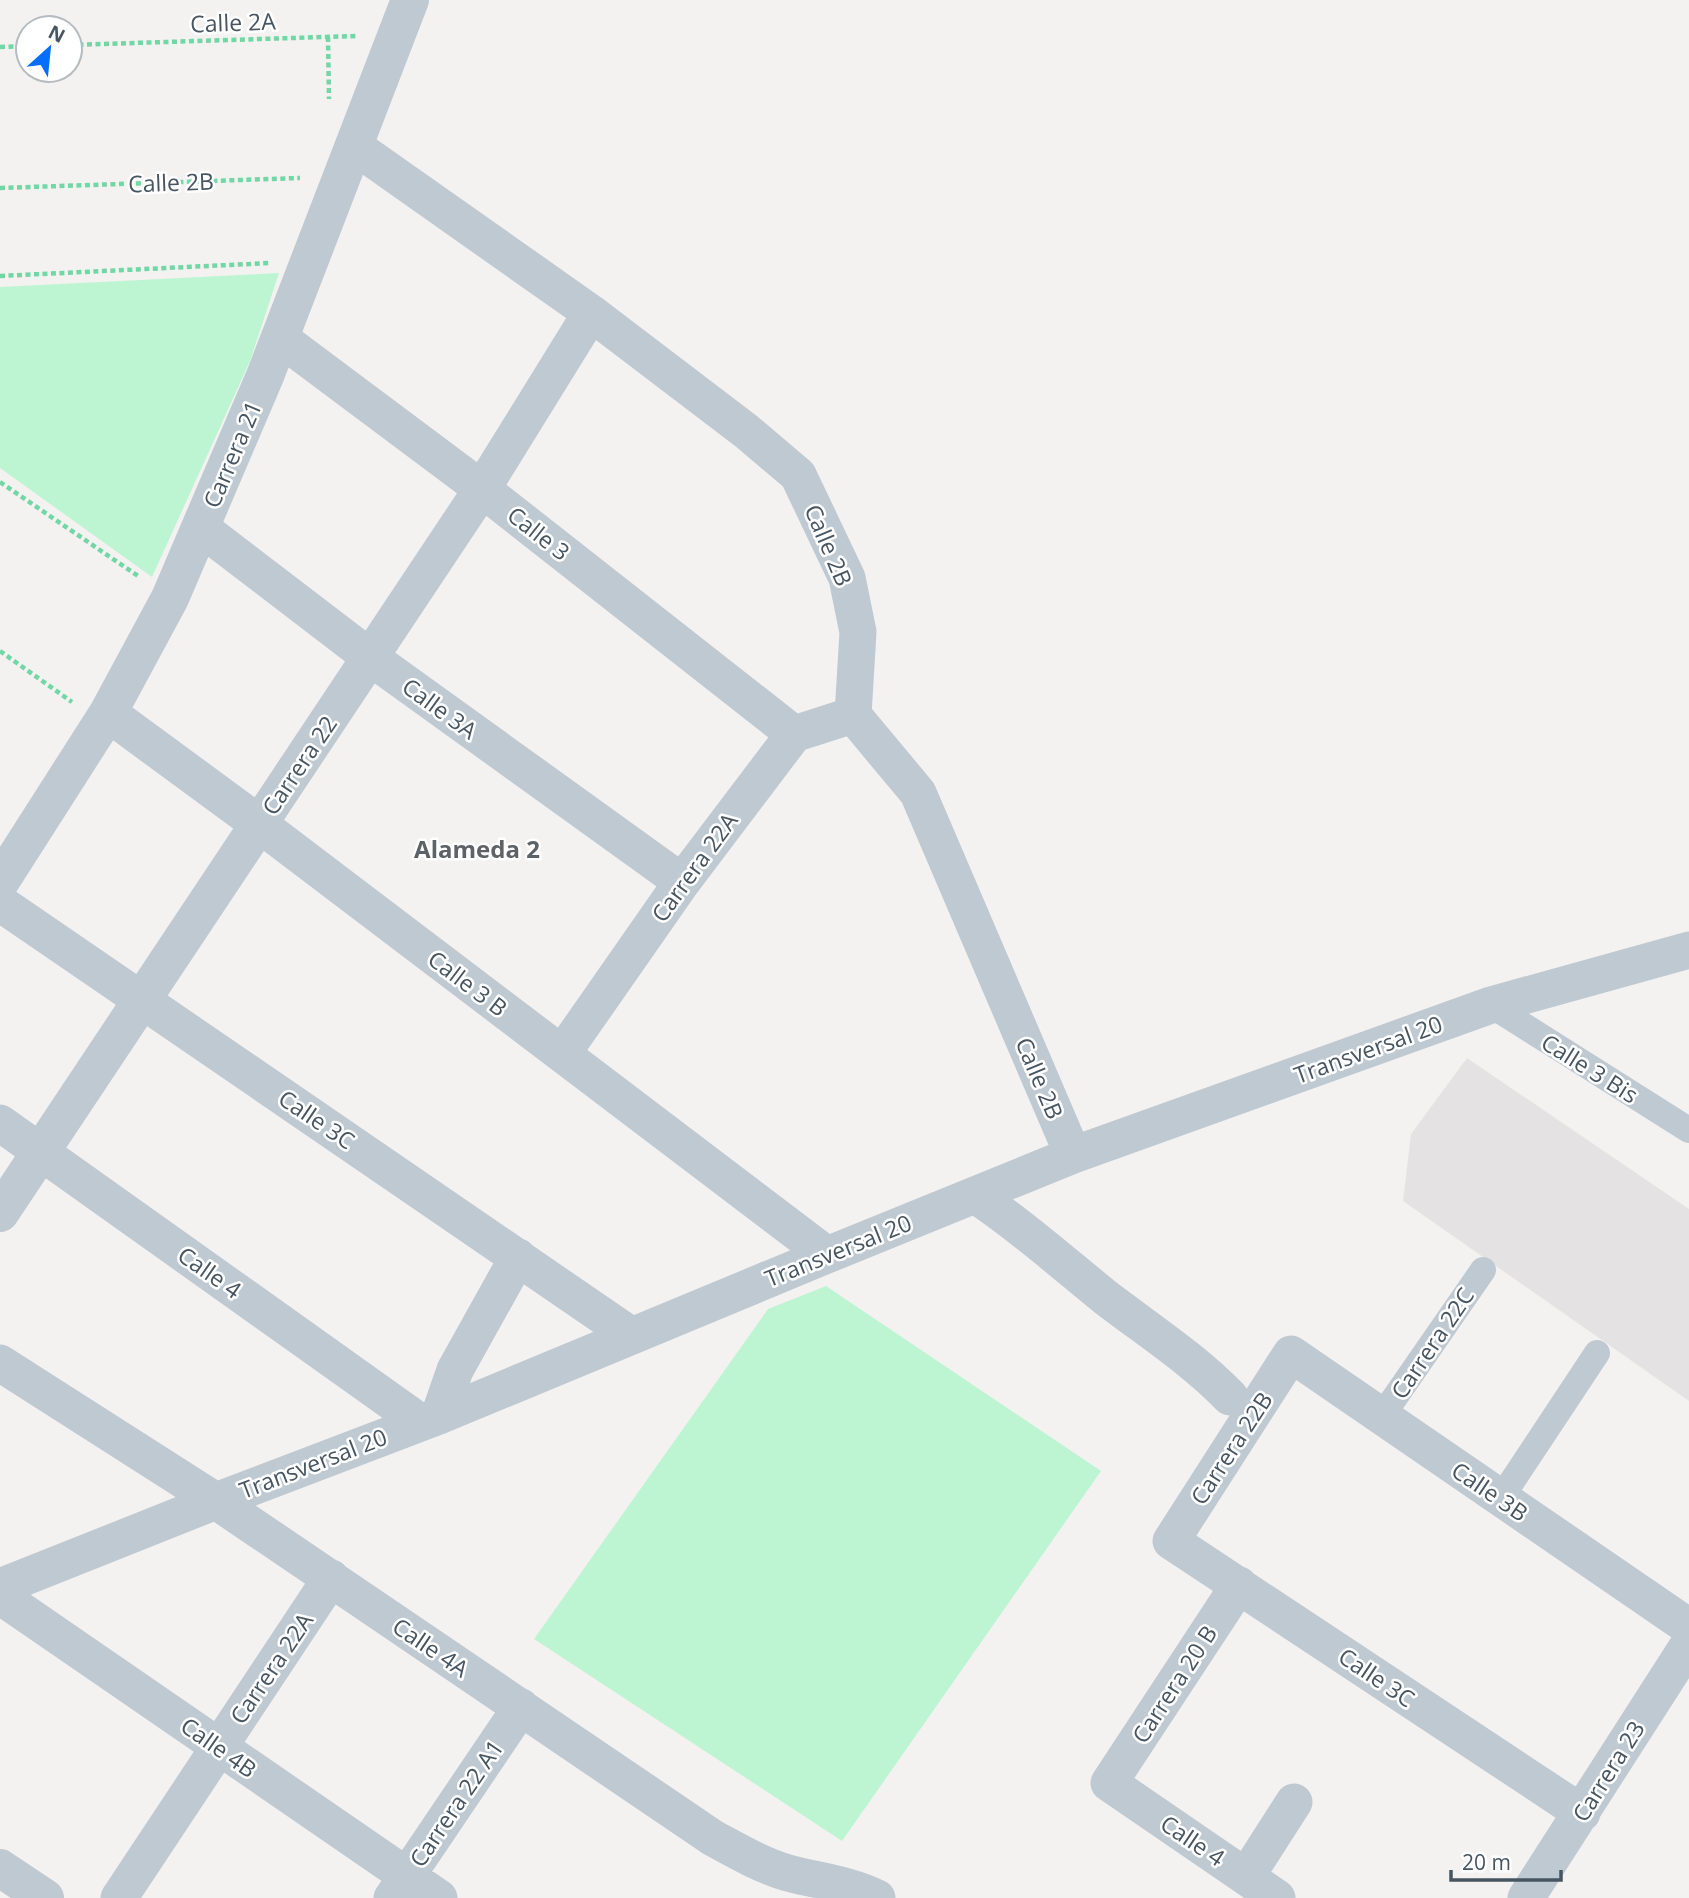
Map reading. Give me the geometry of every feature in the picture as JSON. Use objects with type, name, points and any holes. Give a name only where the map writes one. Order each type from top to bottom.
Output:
[{"type":"street","name":"Carrera 21","points":[[5,864],[105,718],[170,598],[280,338],[404,17]]},
{"type":"street","name":"Calle 2B","points":[[348,161],[592,313],[746,431],[798,475],[847,578],[858,632],[853,715],[918,793],[1073,1155]]},
{"type":"street","name":"Carrera 22","points":[[0,1213],[482,489],[592,313]]},
{"type":"street","name":"Calle 3","points":[[280,338],[482,489],[794,734]]},
{"type":"street","name":"Calle 3A","points":[[201,528],[370,658],[682,881]]},
{"type":"street","points":[[794,734],[853,715]]},
{"type":"street","name":"Calle 3 B","points":[[105,718],[259,824],[827,1255]]},
{"type":"street","name":"Carrera 22A","points":[[562,1054],[682,881],[794,734]]},
{"type":"street","name":"Calle 3C","points":[[0,903],[632,1336]]},
{"type":"street","name":"Transversal 20","points":[[0,1587],[429,1419],[1073,1155],[1491,1006],[1689,950]]},
{"type":"street","name":"Calle 3 Bis","points":[[1491,1006],[1685,1119]]},
{"type":"street","name":"Calle 4","points":[[0,1124],[429,1419]]},
{"type":"street","points":[[975,1195],[1012,1220],[1104,1296],[1192,1361],[1230,1397]]},
{"type":"street","points":[[429,1419],[518,1257]]},
{"type":"street","name":"Carrera 22C","points":[[1382,1416],[1483,1270]]},
{"type":"street","points":[[1501,1498],[1597,1353]]},
{"type":"street","name":"Calle 3B","points":[[1291,1354],[1689,1627]]},
{"type":"street","name":"Carrera 22B","points":[[1171,1541],[1291,1354]]},
{"type":"street","name":"Calle 4A","points":[[0,1363],[216,1501],[713,1838],[785,1872],[854,1894]]},
{"type":"street","name":"Calle 3C","points":[[1171,1541],[1582,1813]]},
{"type":"street","name":"Carrera 22A","points":[[119,1898],[331,1578]]},
{"type":"street","name":"Carrera 20 B","points":[[1109,1783],[1239,1585]]},
{"type":"street","name":"Calle 4B","points":[[0,1596],[218,1747],[399,1887],[439,1898]]},
{"type":"street","name":"Carrera 23","points":[[1526,1898],[1689,1644]]},
{"type":"street","name":"Carrera 22 A1","points":[[399,1887],[521,1707]]},
{"type":"street","name":"Calle 4","points":[[1109,1783],[1277,1898]]},
{"type":"street","points":[[1247,1877],[1294,1802]]},
{"type":"street","points":[[0,1868],[45,1898]]},
{"type":"path","name":"Calle 2A","points":[[84,44],[404,17]]},
{"type":"path","name":"Calle 2B","points":[[0,188],[348,161]]},
{"type":"path","points":[[0,276],[309,262]]},
{"type":"path","points":[[0,482],[170,598]]},
{"type":"path","points":[[0,651],[105,718]]},
{"type":"shaded area","points":[[1467,1058],[1689,1209],[1689,1401],[1403,1201],[1411,1134]]},
{"type":"green space","points":[[279,273],[250,361],[152,577],[0,468],[0,287]]},
{"type":"green space","points":[[826,1286],[1101,1471],[842,1841],[534,1639],[768,1309]]},
{"type":"district","name":"Alameda 2","points":[[477,848]]}]
